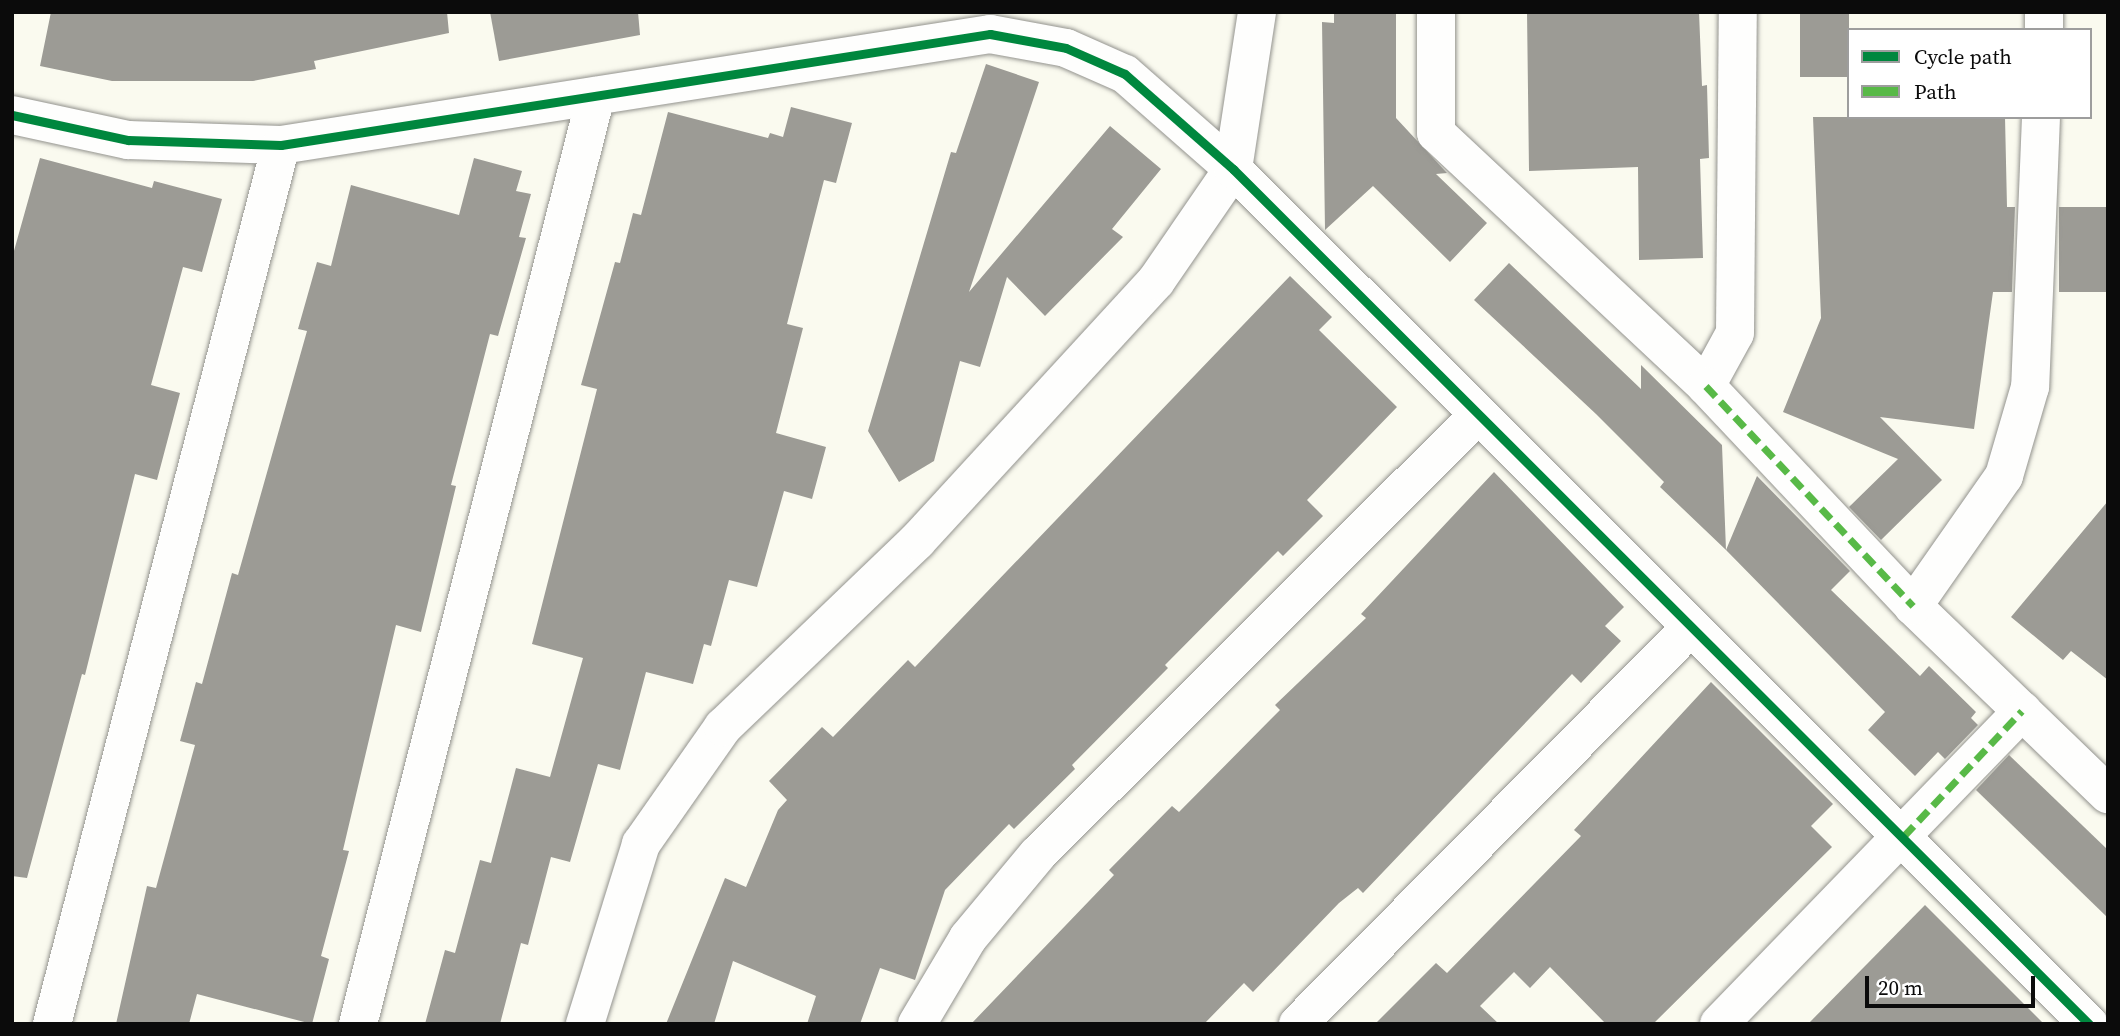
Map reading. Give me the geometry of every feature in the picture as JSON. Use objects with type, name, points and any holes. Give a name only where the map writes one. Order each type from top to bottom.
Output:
[{"type":"street","points":[[585,1024],[641,844],[723,727],[917,541],[1156,281],[1233,169],[1258,12]]},
{"type":"street","points":[[1436,12],[1436,133],[1706,386],[1913,606],[2108,794]]},
{"type":"street","points":[[1706,386],[1735,333],[1738,12]]},
{"type":"street","points":[[12,115],[128,140],[281,145],[990,34],[1066,48],[1125,74],[1233,169],[1477,416],[1904,836],[2089,1024]]},
{"type":"street","points":[[358,1024],[596,96]]},
{"type":"street","points":[[1913,606],[2004,476],[2031,387],[2041,119]]},
{"type":"street","points":[[52,1024],[281,145]]},
{"type":"street","points":[[916,1024],[968,938],[1038,854],[1477,416]]},
{"type":"street","points":[[1297,1024],[1691,628]]},
{"type":"street","points":[[1718,1024],[1904,836],[2022,711]]},
{"type":"building","points":[[51,12],[447,12],[449,33],[314,61],[316,69],[253,81],[112,81],[40,66]]},
{"type":"building","points":[[490,12],[638,12],[640,35],[499,61]]},
{"type":"building","points":[[1334,12],[1396,12],[1396,118],[1447,173],[1436,174],[1487,223],[1450,262],[1373,186],[1325,230],[1322,22],[1334,23]]},
{"type":"building","points":[[1527,12],[1699,12],[1702,86],[1707,85],[1709,158],[1700,159],[1703,258],[1639,260],[1638,167],[1529,171]]},
{"type":"building","points":[[1800,12],[1849,12],[1847,77],[1800,77]]},
{"type":"building","points":[[986,64],[1039,82],[969,292],[1110,126],[1161,169],[1112,229],[1123,237],[1045,316],[1007,277],[980,367],[960,361],[934,461],[899,482],[868,431],[951,152],[956,153]]},
{"type":"building","points":[[791,107],[852,123],[836,183],[824,180],[787,324],[803,328],[776,433],[826,447],[812,499],[784,491],[757,587],[729,580],[711,646],[704,644],[693,684],[646,672],[620,770],[598,764],[570,862],[551,857],[528,945],[521,943],[500,1024],[425,1024],[445,950],[455,953],[480,860],[491,863],[516,768],[550,777],[583,658],[532,644],[597,389],[581,385],[615,262],[620,263],[633,213],[641,215],[668,112],[768,138],[770,133],[783,137]]},
{"type":"building","points":[[1813,117],[2005,119],[2007,207],[2015,207],[2012,292],[1993,292],[1974,429],[1880,417],[1942,480],[1881,540],[1849,507],[1898,459],[1783,412],[1821,318]]},
{"type":"building","points":[[40,158],[152,188],[154,181],[222,199],[202,272],[183,267],[151,385],[180,393],[157,480],[135,474],[85,675],[82,674],[27,878],[12,876],[12,258]]},
{"type":"building","points":[[474,158],[522,171],[516,191],[531,194],[519,237],[526,238],[498,336],[490,334],[451,485],[456,486],[421,632],[396,625],[343,850],[349,851],[321,956],[329,959],[312,1024],[197,994],[189,1024],[116,1024],[147,886],[156,888],[195,745],[180,741],[196,682],[202,684],[232,573],[238,575],[307,331],[298,329],[317,262],[331,266],[351,185],[459,215]]},
{"type":"building","points":[[2059,207],[2108,207],[2108,292],[2059,292]]},
{"type":"building","points":[[1509,263],[1641,389],[1641,365],[1722,445],[1726,550],[1660,487],[1664,482],[1596,414],[1474,300]]},
{"type":"building","points":[[1290,276],[1332,317],[1319,330],[1397,407],[1307,500],[1323,516],[1283,556],[1278,551],[1165,665],[1168,668],[1072,765],[1075,769],[1014,829],[1009,824],[945,890],[915,980],[880,968],[860,1024],[807,1024],[816,996],[733,961],[714,1024],[666,1024],[725,878],[746,887],[778,810],[787,800],[769,781],[822,727],[833,737],[908,660],[915,667]]},
{"type":"building","points":[[1494,472],[1624,607],[1605,626],[1621,641],[1581,683],[1572,674],[1363,893],[1358,888],[1339,903],[1253,992],[1244,983],[1204,1024],[971,1024],[1114,875],[1109,870],[1172,806],[1179,812],[1280,710],[1275,705],[1366,618],[1361,614]]},
{"type":"building","points":[[1757,476],[1850,571],[1831,590],[1920,676],[1929,666],[1976,712],[1971,718],[1978,725],[1945,759],[1938,752],[1915,776],[1868,730],[1885,712],[1726,550]]},
{"type":"building","points":[[2108,501],[2108,680],[2071,651],[2063,660],[2011,617]]},
{"type":"building","points":[[1711,682],[1833,804],[1811,826],[1832,847],[1653,1024],[1606,1024],[1550,967],[1530,988],[1514,972],[1480,1006],[1499,1024],[1375,1024],[1436,963],[1447,973],[1581,836],[1574,830]]},
{"type":"building","points":[[2009,755],[2108,850],[2108,918],[1976,790]]},
{"type":"building","points":[[1925,905],[2044,1024],[1808,1024]]},
{"type":"marked path","points":[[1706,386],[1913,606]]},
{"type":"marked path","points":[[1904,836],[2022,711]]},
{"type":"cycle path","points":[[12,115],[128,140],[281,145],[990,34],[1066,48],[1125,74],[1233,169],[2089,1024]]}]
